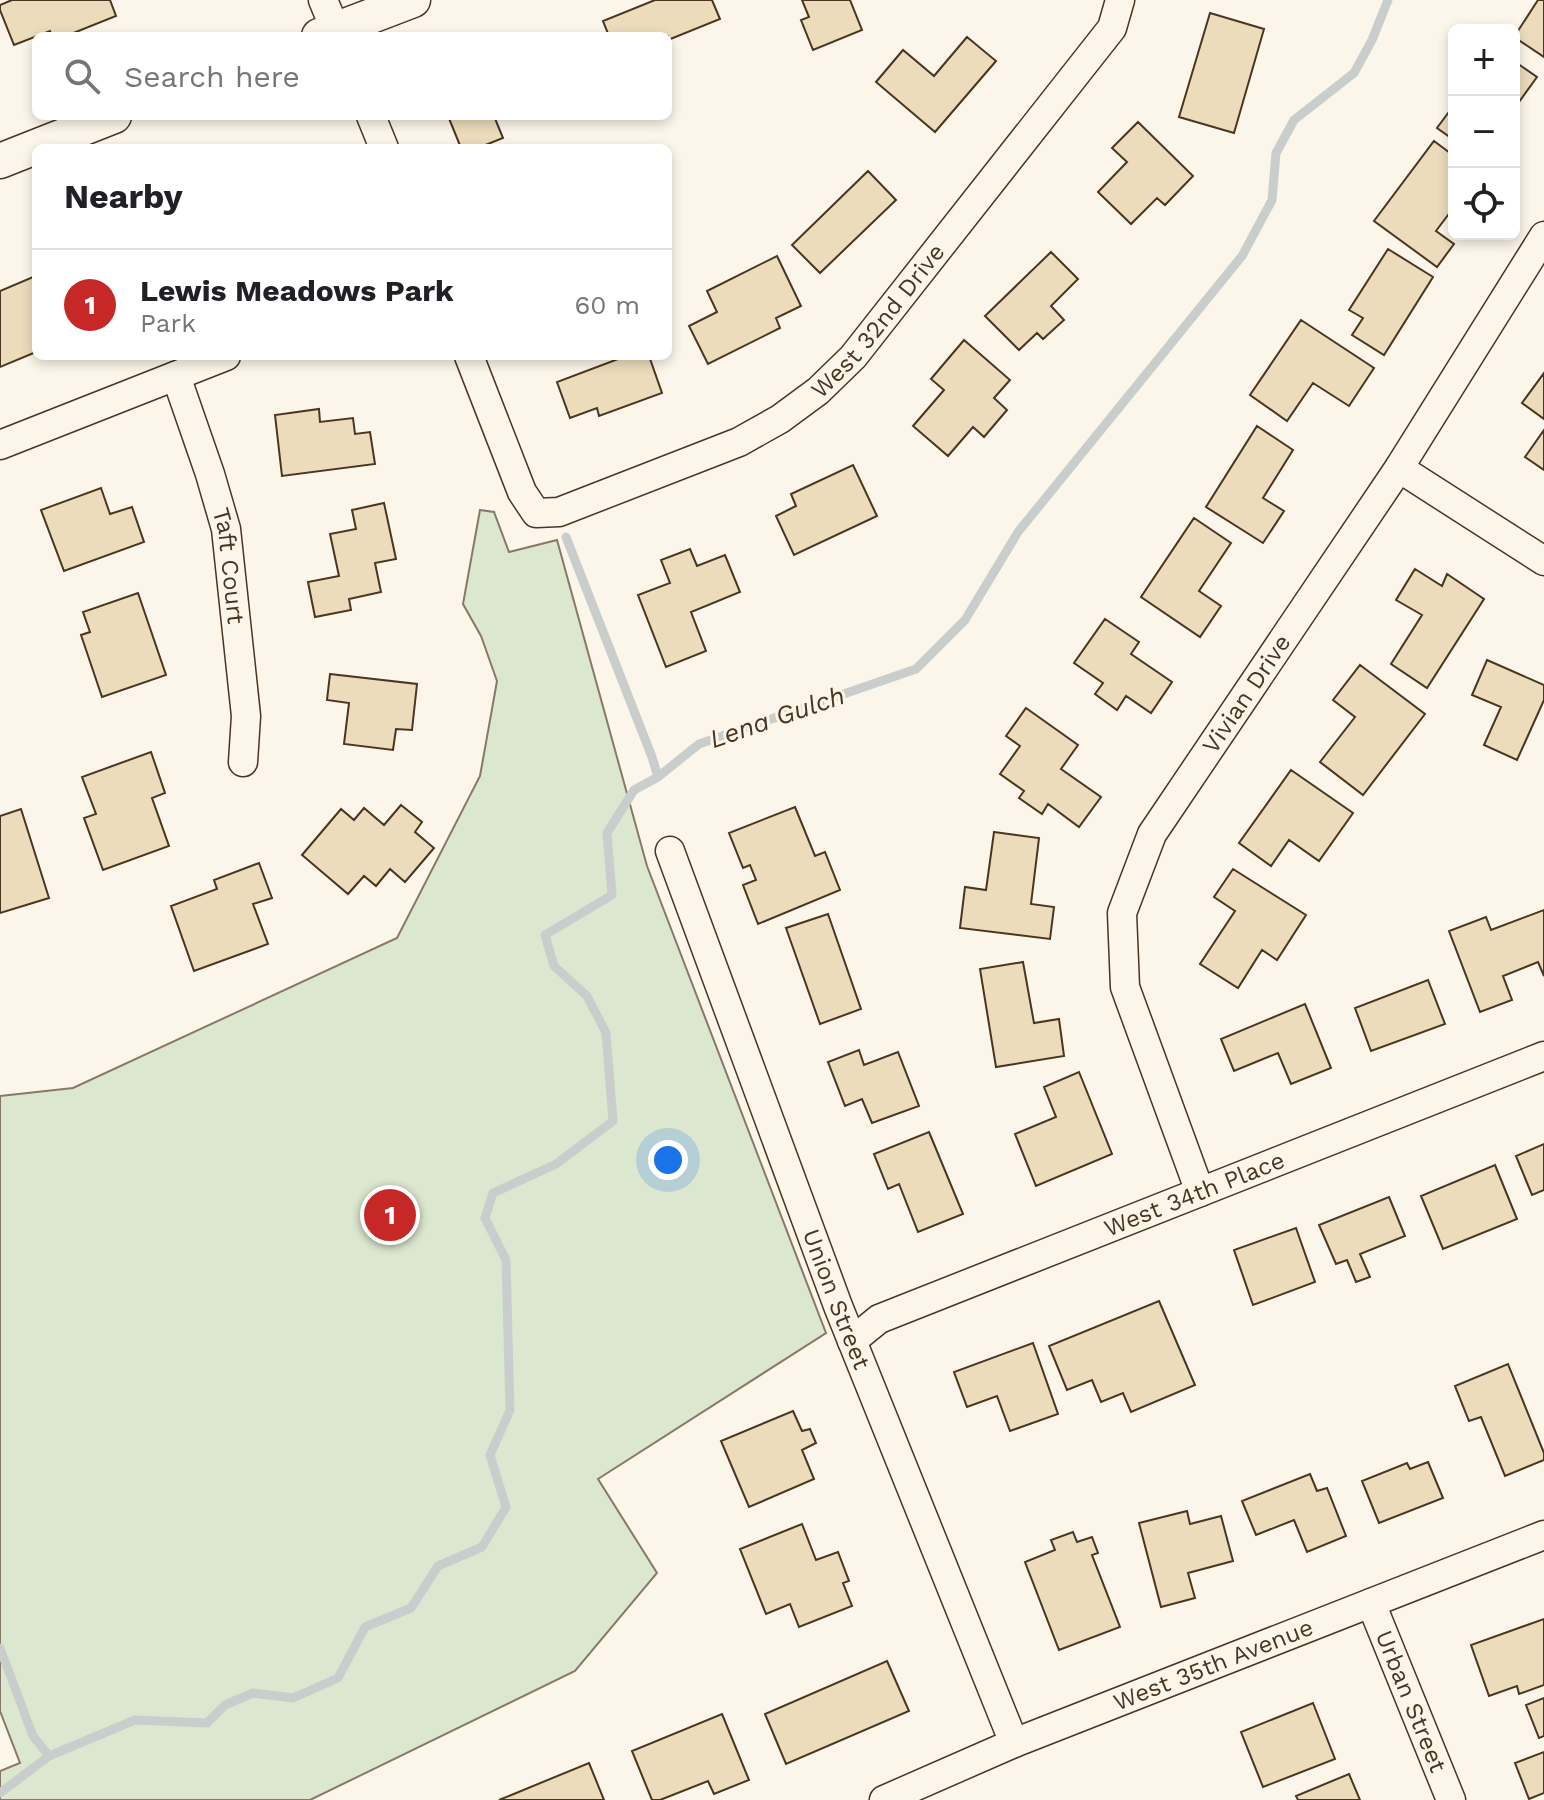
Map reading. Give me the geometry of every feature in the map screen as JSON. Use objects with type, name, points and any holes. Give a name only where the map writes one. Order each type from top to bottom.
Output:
[{"type":"street","points":[[329,25],[413,0]]},
{"type":"street","name":"West 32nd Drive","points":[[471,360],[522,492],[536,513],[559,512],[739,442],[780,419],[818,391],[853,357],[1112,28],[1120,0]]},
{"type":"street","points":[[43,144],[104,120]]},
{"type":"street","points":[[373,120],[382,144]]},
{"type":"street","points":[[0,161],[32,148]]},
{"type":"street","name":"Vivian Drive","points":[[1200,1192],[1125,987],[1122,913],[1152,834],[1399,468],[1544,236]]},
{"type":"street","points":[[0,445],[216,360]]},
{"type":"street","name":"Taft Court","points":[[176,376],[226,529],[246,716],[243,762]]},
{"type":"street","points":[[1399,468],[1544,561]]},
{"type":"street","name":"Union Street","points":[[670,851],[852,1341],[1014,1743]]},
{"type":"street","name":"West 34th Place","points":[[852,1341],[879,1319],[1544,1056]]},
{"type":"street","name":"West 35th Avenue","points":[[884,1800],[1014,1743],[1544,1535]]},
{"type":"street","name":"Urban Street","points":[[1371,1603],[1451,1800]]},
{"type":"green space","points":[[480,510],[494,512],[509,552],[557,540],[647,866],[826,1333],[598,1479],[657,1573],[575,1671],[310,1800],[0,1800],[0,1771],[20,1763],[0,1711],[0,1096],[73,1088],[397,938],[480,776],[497,681],[481,636],[463,604]]},
{"type":"building","points":[[12,0],[110,0],[116,16],[76,32],[32,32],[32,38],[14,45],[0,5]]},
{"type":"building","points":[[655,0],[712,0],[720,19],[672,38],[672,32],[607,32],[603,21]]},
{"type":"building","points":[[802,0],[850,0],[862,30],[813,50],[801,20],[809,17]]},
{"type":"building","points":[[1538,0],[1544,0],[1544,57],[1520,41],[1520,28]]},
{"type":"building","points":[[1210,13],[1264,29],[1234,133],[1179,117]]},
{"type":"building","points":[[967,37],[996,61],[935,132],[876,82],[903,50],[934,76]]},
{"type":"building","points":[[1520,65],[1537,77],[1520,101]]},
{"type":"building","points":[[1448,113],[1448,136],[1437,128]]},
{"type":"building","points":[[450,120],[496,120],[503,138],[488,144],[459,144]]},
{"type":"building","points":[[1138,122],[1193,176],[1165,205],[1157,198],[1131,224],[1098,192],[1127,162],[1112,148]]},
{"type":"building","points":[[1434,141],[1448,152],[1448,215],[1436,231],[1454,244],[1437,267],[1374,221]]},
{"type":"building","points":[[868,171],[896,200],[820,273],[792,245]]},
{"type":"building","points":[[1388,249],[1433,277],[1384,355],[1352,335],[1363,318],[1349,310]]},
{"type":"building","points":[[1051,252],[1078,279],[1051,306],[1064,320],[1043,339],[1037,333],[1019,350],[985,316]]},
{"type":"building","points":[[777,256],[801,306],[776,318],[780,328],[708,364],[689,326],[717,312],[707,291]]},
{"type":"building","points":[[32,277],[32,354],[0,367],[0,291]]},
{"type":"building","points":[[1301,320],[1374,368],[1349,406],[1313,383],[1287,421],[1250,395]]},
{"type":"building","points":[[964,340],[1010,380],[994,398],[1007,410],[984,437],[973,427],[948,456],[913,426],[944,390],[931,379]]},
{"type":"building","points":[[615,360],[650,360],[662,393],[599,416],[597,408],[570,418],[557,382]]},
{"type":"building","points":[[1544,373],[1544,419],[1522,403]]},
{"type":"building","points":[[319,409],[320,422],[353,418],[355,434],[370,432],[375,464],[282,476],[275,415]]},
{"type":"building","points":[[1257,426],[1293,450],[1263,498],[1284,511],[1263,543],[1206,507]]},
{"type":"building","points":[[1544,430],[1544,470],[1525,457]]},
{"type":"building","points":[[853,465],[877,516],[794,555],[776,516],[796,506],[791,494]]},
{"type":"building","points":[[101,488],[110,514],[132,507],[144,542],[64,571],[41,510]]},
{"type":"building","points":[[384,503],[396,559],[375,563],[381,592],[349,599],[351,610],[315,617],[308,582],[339,576],[330,534],[356,529],[352,510]]},
{"type":"building","points":[[1194,518],[1231,543],[1199,591],[1221,606],[1200,637],[1141,597]]},
{"type":"building","points":[[690,549],[697,566],[725,555],[740,592],[691,612],[706,651],[666,667],[638,595],[670,583],[661,560]]},
{"type":"building","points":[[1415,569],[1442,586],[1447,574],[1484,599],[1427,688],[1391,664],[1422,615],[1396,600]]},
{"type":"building","points":[[138,593],[166,675],[102,697],[81,635],[90,632],[83,612]]},
{"type":"building","points":[[1105,619],[1139,642],[1131,654],[1172,682],[1151,713],[1126,696],[1117,710],[1095,694],[1103,683],[1074,663]]},
{"type":"building","points":[[1487,660],[1544,685],[1544,700],[1517,760],[1484,745],[1501,707],[1472,695]]},
{"type":"building","points":[[1360,665],[1425,714],[1363,795],[1320,762],[1355,717],[1333,700]]},
{"type":"building","points":[[330,674],[417,684],[412,730],[396,729],[393,750],[344,744],[349,703],[327,700]]},
{"type":"building","points":[[1026,708],[1078,745],[1061,769],[1101,797],[1079,827],[1048,804],[1042,814],[1019,798],[1024,791],[1000,774],[1020,746],[1006,736]]},
{"type":"building","points":[[151,752],[165,793],[152,798],[169,846],[103,870],[84,818],[96,814],[82,777]]},
{"type":"building","points":[[1291,770],[1353,813],[1319,861],[1289,840],[1271,866],[1239,843]]},
{"type":"building","points":[[401,805],[422,822],[415,832],[434,848],[405,882],[390,869],[376,886],[364,876],[348,894],[302,855],[341,809],[354,820],[364,808],[384,825]]},
{"type":"building","points":[[795,807],[815,856],[825,852],[840,890],[758,924],[743,885],[756,880],[750,865],[743,868],[729,833]]},
{"type":"building","points":[[21,809],[49,898],[0,913],[0,816]]},
{"type":"building","points":[[994,832],[1039,838],[1031,904],[1054,907],[1050,939],[960,928],[965,887],[986,890]]},
{"type":"building","points":[[259,863],[272,898],[253,904],[268,944],[194,971],[171,906],[217,889],[214,880]]},
{"type":"building","points":[[1233,869],[1306,915],[1277,960],[1262,950],[1238,988],[1200,964],[1235,911],[1214,897]]},
{"type":"building","points":[[1544,910],[1544,976],[1538,962],[1503,976],[1512,1000],[1480,1012],[1449,931],[1486,917],[1491,930]]},
{"type":"building","points":[[828,914],[861,1009],[820,1024],[786,928]]},
{"type":"building","points":[[1023,962],[1034,1023],[1059,1019],[1064,1056],[996,1067],[980,969]]},
{"type":"building","points":[[1428,980],[1445,1024],[1371,1051],[1355,1008]]},
{"type":"building","points":[[1305,1004],[1331,1068],[1291,1084],[1278,1053],[1234,1071],[1221,1039]]},
{"type":"building","points":[[859,1050],[864,1065],[898,1052],[919,1106],[872,1123],[862,1099],[845,1106],[828,1062]]},
{"type":"building","points":[[1079,1072],[1112,1154],[1036,1186],[1015,1134],[1056,1117],[1044,1087]]},
{"type":"building","points":[[929,1132],[963,1214],[918,1232],[899,1184],[888,1189],[874,1154]]},
{"type":"building","points":[[1544,1144],[1544,1190],[1532,1195],[1516,1156]]},
{"type":"building","points":[[1495,1165],[1517,1219],[1443,1249],[1421,1196]]},
{"type":"building","points":[[1389,1197],[1405,1236],[1360,1254],[1370,1277],[1356,1282],[1347,1260],[1336,1264],[1319,1225]]},
{"type":"building","points":[[1296,1228],[1315,1282],[1253,1305],[1234,1250]]},
{"type":"building","points":[[1159,1301],[1195,1385],[1131,1412],[1123,1393],[1101,1402],[1092,1380],[1067,1390],[1049,1346]]},
{"type":"building","points":[[1033,1343],[1058,1414],[1010,1431],[997,1396],[967,1407],[954,1372]]},
{"type":"building","points":[[1508,1364],[1544,1453],[1544,1460],[1505,1476],[1481,1417],[1469,1421],[1455,1386]]},
{"type":"building","points":[[793,1411],[802,1431],[810,1429],[816,1443],[802,1450],[814,1479],[749,1507],[721,1441]]},
{"type":"building","points":[[1428,1462],[1443,1498],[1379,1523],[1362,1481],[1407,1463],[1410,1469]]},
{"type":"building","points":[[1310,1474],[1317,1491],[1327,1488],[1346,1536],[1307,1552],[1294,1520],[1256,1535],[1242,1501]]},
{"type":"building","points":[[1187,1511],[1190,1524],[1221,1516],[1233,1561],[1188,1573],[1195,1598],[1161,1607],[1139,1523]]},
{"type":"building","points":[[802,1524],[816,1560],[838,1552],[849,1581],[843,1583],[852,1606],[799,1627],[790,1604],[766,1614],[740,1549]]},
{"type":"building","points":[[1073,1532],[1077,1542],[1092,1537],[1098,1553],[1092,1555],[1120,1627],[1059,1650],[1025,1562],[1055,1550],[1051,1540]]},
{"type":"building","points":[[1544,1619],[1544,1685],[1519,1694],[1517,1686],[1489,1696],[1471,1645]]},
{"type":"building","points":[[887,1661],[909,1711],[786,1764],[765,1714]]},
{"type":"building","points":[[1544,1698],[1544,1736],[1539,1738],[1526,1705]]},
{"type":"building","points":[[1313,1703],[1335,1759],[1263,1787],[1241,1732]]},
{"type":"building","points":[[722,1714],[749,1780],[714,1794],[708,1781],[660,1800],[652,1800],[632,1751]]},
{"type":"building","points":[[1544,1752],[1544,1793],[1529,1799],[1515,1763]]},
{"type":"building","points":[[589,1763],[604,1800],[499,1800]]},
{"type":"building","points":[[1349,1774],[1360,1800],[1298,1800],[1296,1796]]},
{"type":"waterway","name":"Lena Gulch","points":[[0,1793],[49,1756],[135,1720],[207,1723],[225,1705],[253,1693],[293,1698],[338,1678],[365,1627],[411,1608],[438,1566],[482,1547],[506,1507],[490,1455],[510,1410],[506,1260],[485,1218],[493,1193],[556,1164],[613,1121],[606,1033],[587,996],[554,966],[545,935],[612,895],[607,833],[634,790],[658,777],[699,744],[916,669],[965,620],[1018,532],[1242,256],[1272,200],[1276,153],[1294,120],[1354,73],[1388,0]]},
{"type":"waterway","points":[[566,537],[658,777]]},
{"type":"waterway","points":[[0,1648],[33,1736],[49,1756]]},
{"type":"place","name":"Lewis Meadows Park","points":[[390,1215]]}]
